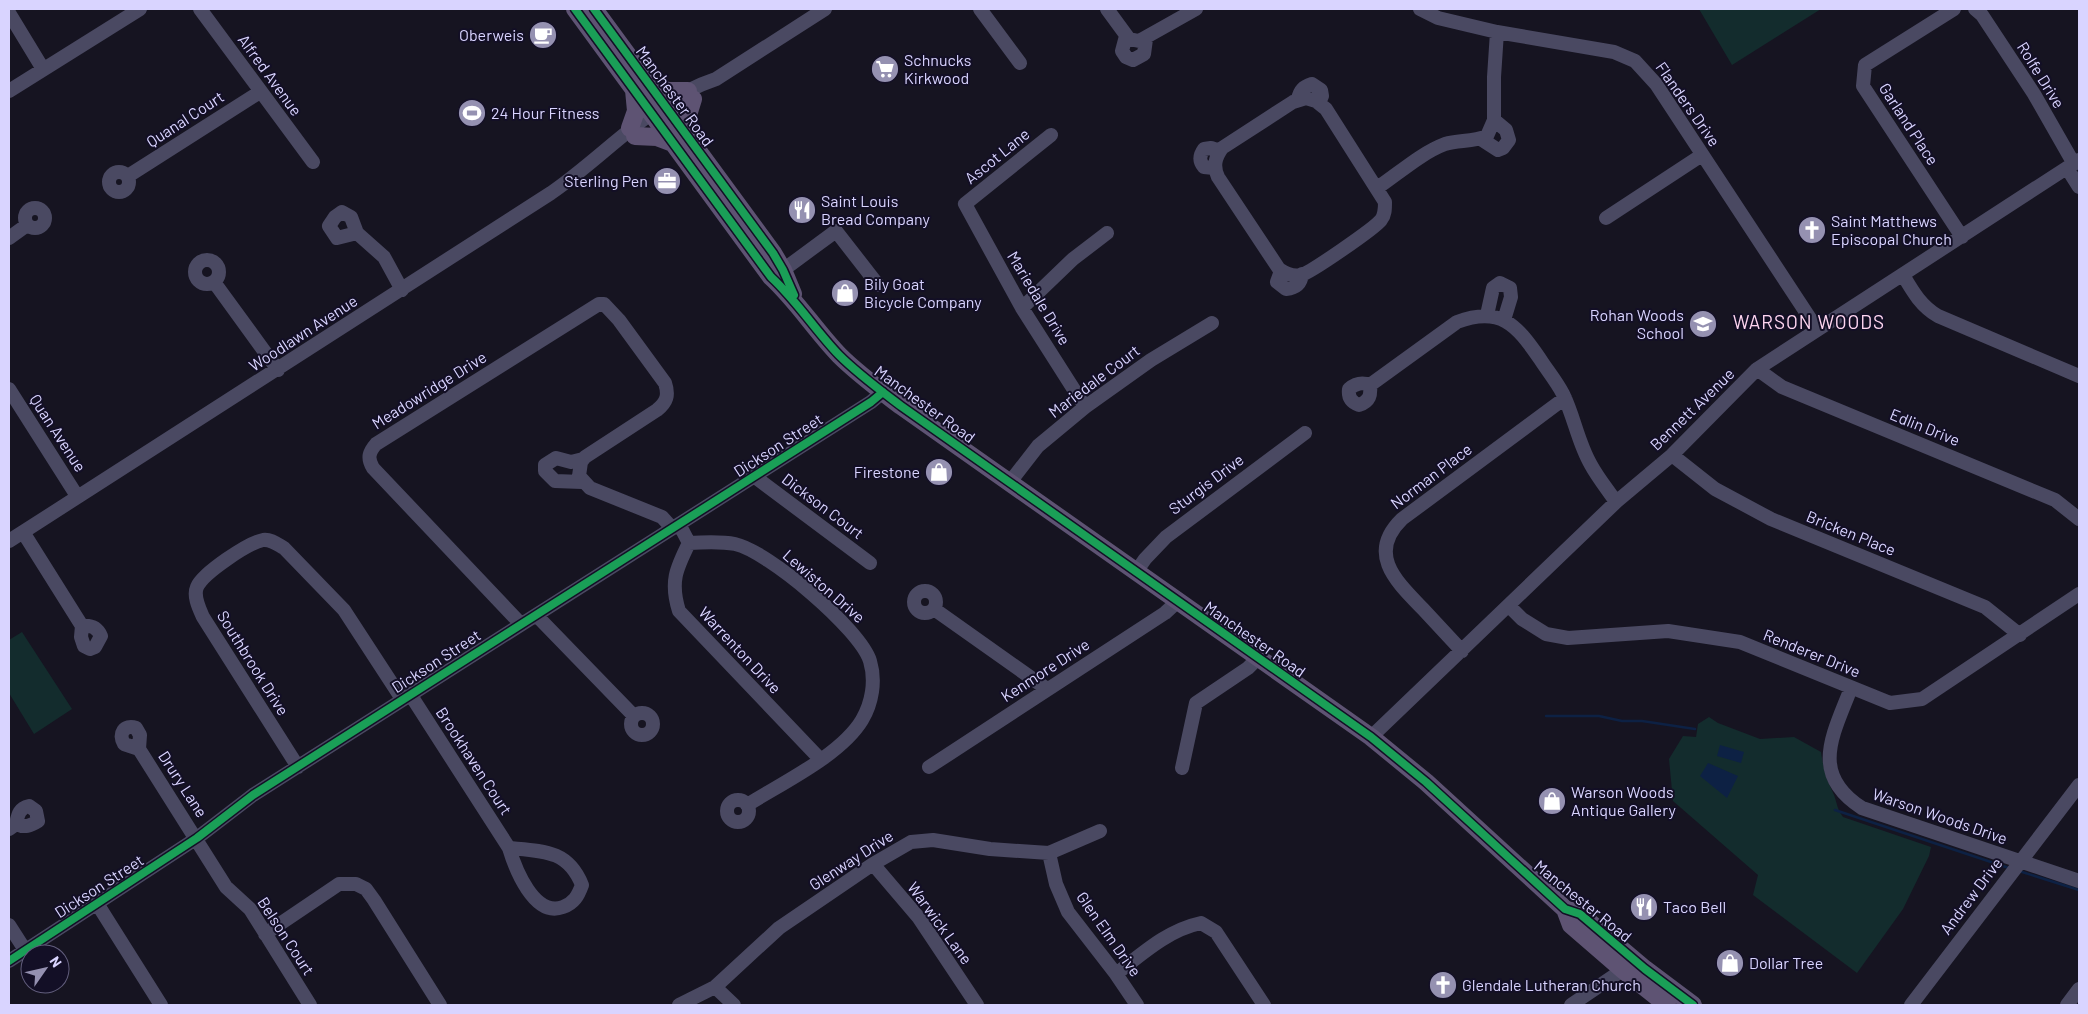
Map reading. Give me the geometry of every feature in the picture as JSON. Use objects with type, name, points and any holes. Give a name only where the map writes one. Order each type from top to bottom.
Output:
[{"type":"main road","name":"Manchester Road","points":[[575,9],[641,86]]},
{"type":"main road","name":"Manchester Road","points":[[594,9],[641,86],[661,114],[692,143],[783,270],[796,302]]},
{"type":"main road","points":[[673,143],[657,137],[633,132],[641,86],[691,95],[688,115],[692,143]]},
{"type":"main road","name":"Manchester Road","points":[[661,114],[673,143],[771,277],[796,302],[840,355],[882,392],[1371,737],[1420,777],[1565,909],[1580,914],[1667,1005]]},
{"type":"main road","name":"Manchester Road","points":[[1629,966],[1692,1005]]},
{"type":"street","points":[[9,91],[140,9]]},
{"type":"street","name":"Alfred Avenue","points":[[200,9],[313,162]]},
{"type":"street","name":"Woodlawn Avenue","points":[[9,541],[551,193],[633,132],[691,95],[699,84],[716,79],[825,9]]},
{"type":"street","points":[[980,9],[1020,62]]},
{"type":"street","points":[[1107,9],[1126,36],[1139,42],[1196,9]]},
{"type":"street","name":"Flanders Drive","points":[[1420,9],[1438,18],[1497,32],[1614,52],[1635,61],[1656,84],[1817,329]]},
{"type":"street","name":"Garland Place","points":[[1953,9],[1865,65],[1863,86],[1962,237]]},
{"type":"street","name":"Rolfe Drive","points":[[1977,10],[2034,94],[2073,164],[2079,187]]},
{"type":"street","points":[[9,13],[43,69]]},
{"type":"street","points":[[1376,188],[1430,152],[1446,144],[1481,139],[1487,136],[1494,120],[1497,32]]},
{"type":"street","points":[[1126,36],[1122,51],[1126,58],[1133,60],[1144,54],[1146,39]]},
{"type":"street","name":"Quanal Court","points":[[128,176],[260,92]]},
{"type":"street","points":[[1306,98],[1319,102],[1376,188],[1385,202],[1382,219],[1371,229],[1292,273],[1218,177],[1216,160],[1298,99],[1306,98]]},
{"type":"street","points":[[1481,139],[1498,150],[1504,148],[1509,140],[1506,130],[1494,120]]},
{"type":"street","name":"Ascot Lane","points":[[965,204],[1051,135]]},
{"type":"street","points":[[1606,218],[1702,155]]},
{"type":"street","name":"Bennett Avenue","points":[[1371,737],[1616,502],[1672,455],[1757,369],[2073,164]]},
{"type":"street","name":"Mariedale Drive","points":[[965,204],[1022,308],[1085,408]]},
{"type":"street","points":[[9,238],[27,225]]},
{"type":"street","points":[[783,270],[836,231],[878,285]]},
{"type":"street","points":[[357,233],[384,257],[402,290]]},
{"type":"street","points":[[1022,308],[1073,259],[1107,233]]},
{"type":"street","points":[[1903,276],[1927,310],[2079,376]]},
{"type":"street","points":[[214,282],[278,370]]},
{"type":"street","points":[[1487,315],[1493,288],[1500,283],[1504,284],[1510,288],[1511,297],[1504,320]]},
{"type":"street","name":"Meadowridge Drive","points":[[520,623],[373,468],[369,461],[370,452],[376,444],[591,308],[604,304],[619,320],[665,383],[668,391],[667,400],[657,410],[583,459]]},
{"type":"street","points":[[1370,385],[1457,322],[1472,316],[1487,315],[1504,320],[1512,324],[1527,340],[1565,398],[1590,464],[1616,502]]},
{"type":"street","name":"Mariedale Court","points":[[1010,482],[1038,446],[1085,408],[1151,360],[1212,323]]},
{"type":"street","name":"Edlin Drive","points":[[1757,369],[1782,387],[2055,500],[2079,519]]},
{"type":"street","name":"Dickson Street","points":[[35,944],[98,905],[197,838],[252,795],[520,623],[536,615],[755,477],[871,402],[882,392]]},
{"type":"street","name":"Quan Avenue","points":[[10,394],[77,496]]},
{"type":"street","name":"Norman Place","points":[[1462,651],[1394,578],[1387,561],[1388,536],[1393,527],[1402,518],[1565,398]]},
{"type":"street","name":"Sturgis Drive","points":[[1136,572],[1145,558],[1166,537],[1305,433]]},
{"type":"street","name":"Bricken Place","points":[[1672,455],[1715,489],[1771,519],[1985,607],[2020,636]]},
{"type":"street","points":[[582,482],[555,481],[544,471],[545,465],[556,458],[571,462],[583,459]]},
{"type":"street","points":[[583,459],[578,470],[582,482],[590,488],[662,517],[675,526],[689,543]]},
{"type":"street","name":"Dickson Court","points":[[755,477],[870,563]]},
{"type":"street","points":[[23,532],[82,626]]},
{"type":"street","name":"Brookhaven Court","points":[[206,574],[253,544],[263,540],[273,541],[284,548],[344,610],[406,697],[510,848],[515,867],[534,900],[547,907],[558,909],[570,905],[578,896],[582,885],[577,872],[567,861],[556,855],[537,850],[510,848]]},
{"type":"street","name":"Lewiston Drive","points":[[689,543],[736,544],[777,565],[860,640],[870,661],[873,679],[872,698],[863,719],[850,736],[820,759],[747,805]]},
{"type":"street","name":"Warrenton Drive","points":[[689,543],[674,577],[674,593],[679,610],[820,759]]},
{"type":"street","name":"Southbrook Drive","points":[[206,574],[196,588],[196,599],[203,617],[298,767]]},
{"type":"street","name":"Renderer Drive","points":[[1509,606],[1522,619],[1546,634],[1568,638],[1668,631],[1740,642],[1890,703],[1922,699],[2020,636],[2079,594]]},
{"type":"street","name":"Kenmore Drive","points":[[929,766],[1165,613],[1178,601]]},
{"type":"street","points":[[934,609],[1047,689]]},
{"type":"street","points":[[536,615],[634,716]]},
{"type":"street","points":[[1182,768],[1196,703],[1243,672],[1258,658]]},
{"type":"street","name":"Warson Woods Drive","points":[[1852,688],[1829,744],[1829,761],[1833,779],[1850,800],[1862,808],[2015,866],[2079,881]]},
{"type":"street","name":"Drury Lane","points":[[139,749],[197,838]]},
{"type":"street","name":"Andrew Drive","points":[[1911,1005],[2079,784]]},
{"type":"street","name":"Glenway Drive","points":[[680,1005],[715,987],[779,928],[873,864],[911,842],[924,839],[990,848],[1049,853],[1100,831]]},
{"type":"street","name":"Belson Court","points":[[197,838],[226,887],[250,909],[310,1005]]},
{"type":"street","name":"Glen Elm Drive","points":[[1049,853],[1056,884],[1068,912],[1138,1005]]},
{"type":"street","name":"Warwick Lane","points":[[873,864],[919,918],[977,1005]]},
{"type":"street","points":[[265,934],[340,884],[356,884],[366,889],[374,900],[440,1005]]},
{"type":"street","points":[[98,905],[161,1005]]},
{"type":"street","points":[[1116,974],[1168,936],[1185,927],[1201,924],[1216,932],[1264,1005]]},
{"type":"street","points":[[9,925],[21,944]]},
{"type":"street","name":"Dickson Street","points":[[9,961],[20,953]]},
{"type":"street","points":[[1571,1005],[1629,966]]},
{"type":"street","points":[[715,987],[734,1005]]},
{"type":"street","points":[[2067,1005],[2079,989]]},
{"type":"green space","points":[[1699,9],[1821,9],[1732,65]]},
{"type":"green space","points":[[22,632],[72,709],[34,734],[9,693],[9,640]]},
{"type":"green space","points":[[1709,717],[1718,723],[1760,739],[1794,737],[1821,752],[1826,774],[1838,809],[1843,817],[1931,847],[1929,856],[1903,909],[1857,973],[1753,895],[1758,875],[1673,801],[1669,759],[1683,736],[1696,737],[1698,724]]},
{"type":"water","points":[[1720,745],[1744,752],[1741,763],[1717,756]]},
{"type":"water","points":[[1708,763],[1738,776],[1727,798],[1700,776]]},
{"type":"waterway","points":[[1546,716],[1599,716],[1622,721],[1642,721],[1695,729]]},
{"type":"waterway","points":[[1835,810],[2009,868]]},
{"type":"waterway","points":[[2019,871],[2079,890]]},
{"type":"cycle path","points":[[575,9],[771,277],[839,355],[854,369],[901,406],[1371,737],[1426,782],[1565,909],[1580,914],[1645,969],[1693,1005]]},
{"type":"cycle path","points":[[594,9],[773,253],[794,295]]},
{"type":"cycle path","points":[[9,961],[197,838],[253,795],[871,402],[883,392]]},
{"type":"place","name":"Oberweis","points":[[543,35]]},
{"type":"place","name":"Schnucks Kirkwood","points":[[885,69]]},
{"type":"place","name":"24 Hour Fitness","points":[[472,113]]},
{"type":"place","name":"Sterling Pen","points":[[667,181]]},
{"type":"place","name":"Saint Louis Bread Company","points":[[802,210]]},
{"type":"place","name":"Saint Matthews Episcopal Church","points":[[1812,230]]},
{"type":"place","name":"Bily Goat Bicycle Company","points":[[845,293]]},
{"type":"place","name":"Rohan Woods School","points":[[1703,324]]},
{"type":"place","name":"Firestone","points":[[939,472]]},
{"type":"place","name":"Warson Woods Antique Gallery","points":[[1552,801]]},
{"type":"place","name":"Taco Bell","points":[[1644,907]]},
{"type":"place","name":"Dollar Tree","points":[[1730,963]]},
{"type":"place","name":"Glendale Lutheran Church","points":[[1443,985]]},
{"type":"district","name":"WARSON WOODS","points":[[1809,322]]}]
